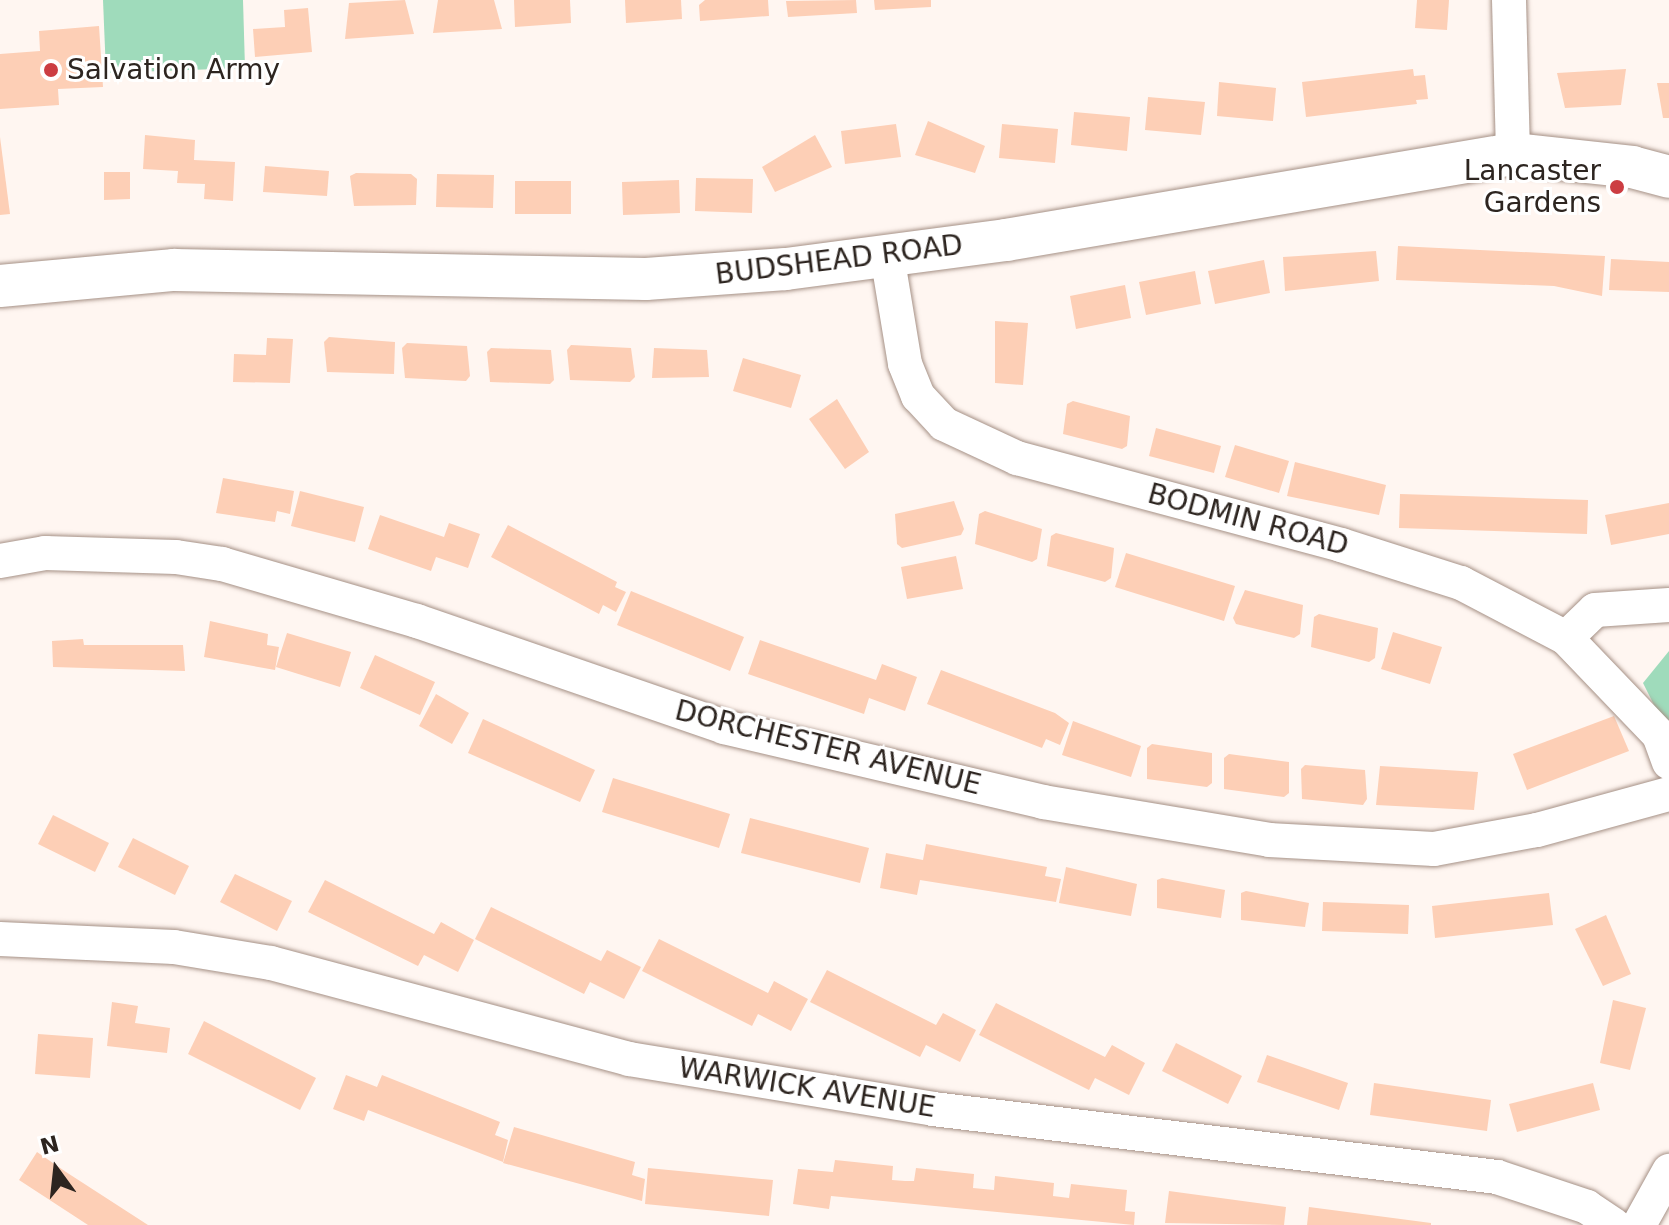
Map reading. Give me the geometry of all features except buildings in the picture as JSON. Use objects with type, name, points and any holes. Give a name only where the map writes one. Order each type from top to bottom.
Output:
[{"type":"street","points":[[1509,0],[1513,154]]},
{"type":"street","name":"BUDSHEAD ROAD","points":[[0,286],[174,270],[646,279],[1006,240],[1513,154],[1632,167],[1669,177]]},
{"type":"street","name":"BODMIN ROAD","points":[[887,255],[905,364],[918,396],[944,424],[1017,458],[1341,545],[1461,583],[1566,638],[1659,735],[1669,762]]},
{"type":"street","name":"DORCHESTER AVENUE","points":[[0,561],[45,553],[176,557],[222,564],[417,621],[724,727],[1043,802],[1269,840],[1434,849],[1537,830],[1669,794]]},
{"type":"street","points":[[1566,638],[1595,610],[1669,605]]},
{"type":"street","name":"WARWICK AVENUE","points":[[0,939],[174,947],[271,963],[629,1059],[933,1109],[1497,1177],[1587,1207],[1614,1225]]},
{"type":"street","points":[[1639,1225],[1669,1171]]},
{"type":"green space","points":[[103,0],[243,0],[245,68],[106,73]]},
{"type":"green space","points":[[1669,651],[1669,735],[1643,683]]},
{"type":"place","name":"Salvation Army","points":[[51,70]]},
{"type":"place","name":"Lancaster Gardens","points":[[1617,187]]}]
